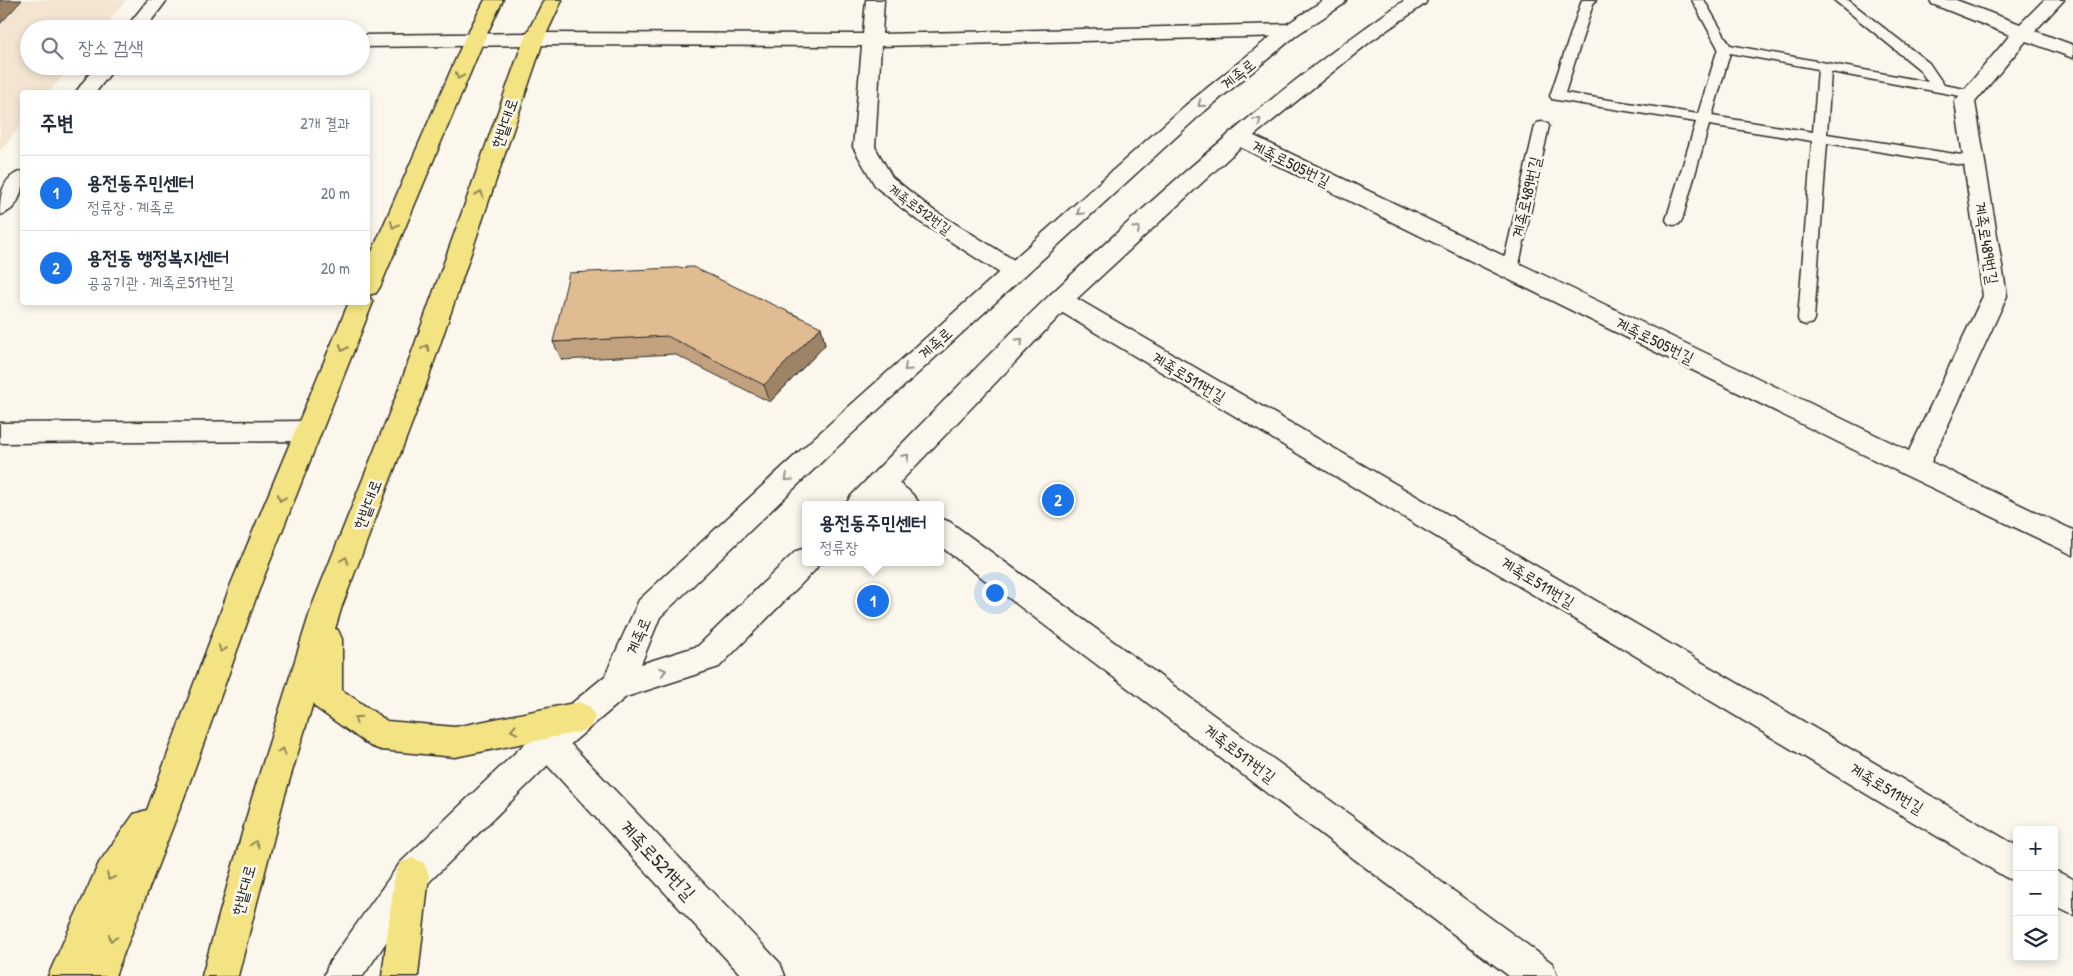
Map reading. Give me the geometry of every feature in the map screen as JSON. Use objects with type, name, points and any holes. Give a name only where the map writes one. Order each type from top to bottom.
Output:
[{"type":"main road","points":[[370,281],[474,40],[494,0]]},
{"type":"main road","name":"한밭대로","points":[[220,976],[268,798],[327,606],[410,394],[534,39],[553,0]]},
{"type":"main road","points":[[97,976],[169,795],[246,584],[360,305]]},
{"type":"main road","points":[[327,606],[326,697],[381,735],[455,742],[579,718]]},
{"type":"main road","points":[[66,976],[111,875],[169,795]]},
{"type":"main road","points":[[400,976],[412,875]]},
{"type":"street","points":[[141,20],[158,0]]},
{"type":"street","name":"계족로512번길","points":[[875,0],[864,147],[884,182],[925,215],[1014,271]]},
{"type":"street","name":"계족로","points":[[616,686],[649,609],[824,444],[1193,110],[1291,30],[1337,0]]},
{"type":"street","points":[[864,501],[1060,300],[1238,137],[1364,37],[1418,0]]},
{"type":"street","points":[[1939,0],[2073,52]]},
{"type":"street","points":[[1971,94],[2023,32],[2055,0]]},
{"type":"street","name":"계족로","points":[[872,40],[1291,30]]},
{"type":"street","points":[[370,41],[534,39],[872,40]]},
{"type":"street","points":[[88,90],[99,75]]},
{"type":"street","name":"계족로489번길","points":[[1915,467],[1995,296],[1965,101],[1971,94]]},
{"type":"street","name":"계족로505번길","points":[[1238,137],[2073,543]]},
{"type":"street","points":[[0,208],[20,181]]},
{"type":"street","name":"계족로511번길","points":[[1060,300],[2013,863]]},
{"type":"street","points":[[0,433],[308,431]]},
{"type":"street","points":[[880,485],[901,501]]},
{"type":"street","name":"계족로517번길","points":[[944,533],[1539,976]]},
{"type":"street","name":"계족로","points":[[342,976],[412,875],[548,743],[616,686],[708,657],[802,564]]},
{"type":"street","name":"계족로521번길","points":[[548,743],[767,976]]},
{"type":"street","points":[[2058,889],[2073,898]]},
{"type":"lane","points":[[1590,0],[1587,2],[1557,96],[1974,162]]},
{"type":"lane","points":[[1674,220],[1725,48],[1698,0]]},
{"type":"lane","points":[[1840,0],[1924,66],[1939,88]]},
{"type":"lane","points":[[1725,48],[1971,94]]},
{"type":"lane","points":[[1806,319],[1825,67]]},
{"type":"lane","name":"계족로489번길","points":[[1510,269],[1542,126]]},
{"type":"shaded area","points":[[0,0],[126,0],[109,20],[20,20],[20,75],[63,75],[51,90],[20,90],[20,126],[0,151]]},
{"type":"building","points":[[693,267],[821,327],[764,385],[667,336],[553,342],[569,273]]},
{"type":"place","name":"용전동 행정복지센터","points":[[1058,500]]},
{"type":"place","name":"용전동주민센터","points":[[873,601]]}]
